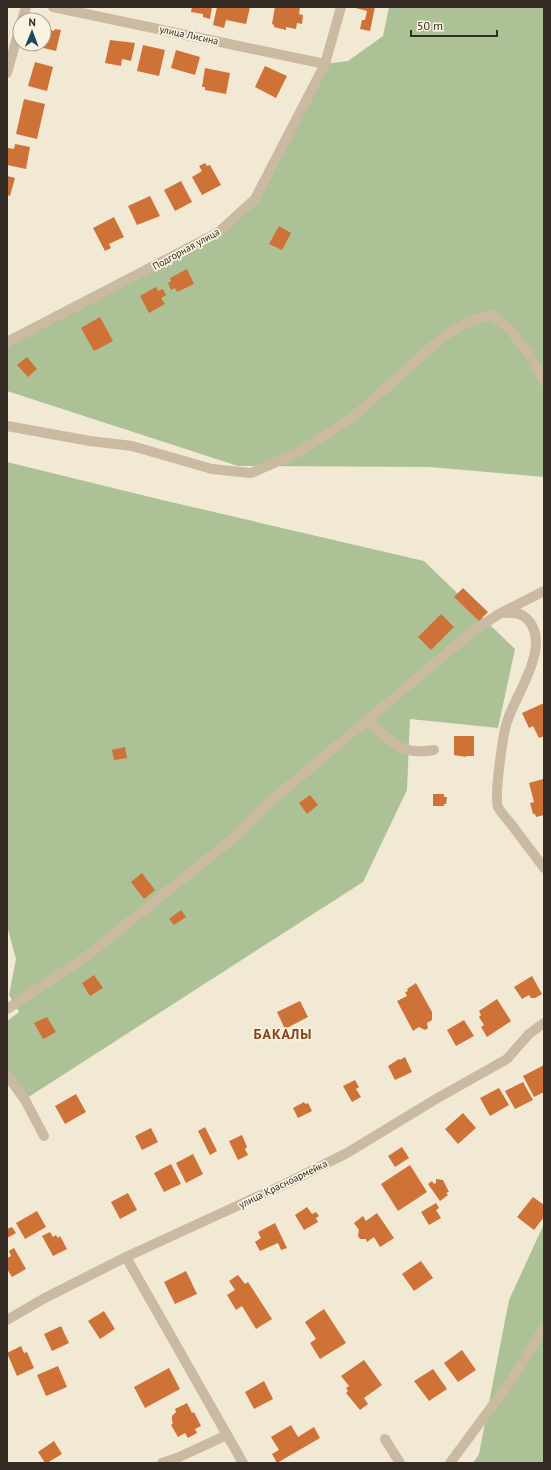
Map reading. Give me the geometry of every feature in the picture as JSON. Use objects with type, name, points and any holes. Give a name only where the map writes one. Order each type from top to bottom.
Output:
[{"type":"street","name":"улица Лисина","points":[[53,7],[325,64]]},
{"type":"street","name":"Подгорная улица","points":[[7,342],[219,232],[255,199],[325,64],[341,7]]},
{"type":"street","points":[[7,73],[13,52]]},
{"type":"street","points":[[7,426],[90,441],[132,446],[212,469],[251,473],[299,452],[353,417],[444,336],[470,321],[492,315],[509,329],[522,344],[544,381]]},
{"type":"street","points":[[7,1009],[89,954],[236,836],[270,801],[473,631],[499,614],[544,591]]},
{"type":"street","points":[[499,614],[514,612],[525,616],[533,624],[537,637],[536,653],[532,668],[513,705],[506,723],[497,787],[498,806],[544,868]]},
{"type":"street","points":[[368,720],[386,737],[400,747],[413,751],[434,750]]},
{"type":"street","name":"улица Красноармейка","points":[[7,1320],[126,1257],[285,1184],[347,1153],[436,1099],[507,1059],[529,1034],[544,1024]]},
{"type":"street","points":[[7,1075],[24,1100],[44,1136]]},
{"type":"street","points":[[126,1257],[243,1463]]},
{"type":"street","points":[[450,1463],[510,1382],[543,1329]]},
{"type":"street","points":[[162,1463],[177,1458],[227,1435]]},
{"type":"street","points":[[385,1439],[400,1463]]},
{"type":"green space","points":[[389,7],[544,7],[544,477],[429,467],[238,466],[7,391],[7,344],[220,233],[255,199],[325,64],[348,61],[383,36]]},
{"type":"green space","points":[[7,462],[424,561],[515,649],[498,728],[410,719],[407,790],[363,882],[27,1098],[7,1069],[7,1021],[19,1012],[9,995],[16,959],[7,926]]},
{"type":"green space","points":[[544,1224],[544,1463],[473,1463],[479,1454],[509,1300]]},
{"type":"building","points":[[192,7],[212,7],[210,19],[203,17],[203,14],[191,12]]},
{"type":"building","points":[[217,7],[250,7],[246,24],[226,20],[224,28],[213,25]]},
{"type":"building","points":[[275,7],[300,7],[299,14],[303,15],[302,24],[297,23],[296,29],[286,27],[286,30],[274,27],[272,24]]},
{"type":"building","points":[[352,7],[375,7],[370,31],[360,29],[362,20],[365,20],[367,11]]},
{"type":"building","points":[[55,29],[61,30],[56,51],[52,50],[52,30],[54,31]]},
{"type":"building","points":[[110,40],[135,43],[131,61],[122,59],[121,66],[105,63]]},
{"type":"building","points":[[143,45],[165,50],[159,76],[137,71]]},
{"type":"building","points":[[176,50],[200,57],[195,75],[171,68]]},
{"type":"building","points":[[35,62],[53,67],[47,91],[28,86]]},
{"type":"building","points":[[265,66],[287,76],[276,98],[255,87]]},
{"type":"building","points":[[205,68],[230,73],[226,94],[205,90],[205,87],[202,87]]},
{"type":"building","points":[[24,99],[45,104],[37,139],[16,134]]},
{"type":"building","points":[[15,144],[30,147],[26,169],[7,165],[8,148],[14,149]]},
{"type":"building","points":[[205,163],[207,166],[210,165],[221,185],[202,195],[192,177],[202,171],[199,166]]},
{"type":"building","points":[[7,176],[15,178],[10,196],[7,195]]},
{"type":"building","points":[[181,181],[192,202],[175,211],[164,190]]},
{"type":"building","points":[[150,196],[160,216],[137,225],[128,206]]},
{"type":"building","points":[[114,217],[124,237],[109,244],[111,248],[105,251],[93,228]]},
{"type":"building","points":[[279,226],[291,233],[282,250],[269,244]]},
{"type":"building","points":[[187,269],[194,284],[177,292],[175,288],[171,290],[168,283],[171,281],[170,278]]},
{"type":"building","points":[[156,287],[158,291],[163,289],[166,295],[161,298],[165,304],[149,313],[140,296]]},
{"type":"building","points":[[100,317],[113,341],[94,351],[81,328]]},
{"type":"building","points":[[27,357],[37,369],[28,377],[17,365]]},
{"type":"building","points":[[463,588],[488,612],[479,621],[454,597]]},
{"type":"building","points":[[441,614],[454,627],[431,650],[418,637]]},
{"type":"building","points":[[544,703],[544,736],[539,738],[533,726],[529,728],[522,713]]},
{"type":"building","points":[[454,736],[474,736],[474,756],[466,757],[454,755]]},
{"type":"building","points":[[125,747],[127,758],[114,760],[112,750]]},
{"type":"building","points":[[543,779],[544,815],[536,817],[535,814],[533,814],[530,803],[534,802],[529,783]]},
{"type":"building","points":[[433,794],[444,794],[444,797],[447,797],[446,804],[444,804],[444,806],[433,806]]},
{"type":"building","points":[[310,795],[318,805],[307,814],[299,803]]},
{"type":"building","points":[[142,873],[155,890],[144,899],[131,882]]},
{"type":"building","points":[[181,910],[186,917],[174,925],[169,919]]},
{"type":"building","points":[[94,975],[103,988],[90,996],[82,983]]},
{"type":"building","points":[[532,976],[542,994],[535,998],[531,998],[529,995],[522,999],[514,987]]},
{"type":"building","points":[[416,983],[432,1012],[432,1020],[427,1023],[428,1028],[425,1030],[419,1027],[413,1031],[397,1001],[407,996],[405,992],[408,991],[407,989]]},
{"type":"building","points":[[497,999],[511,1021],[487,1037],[481,1027],[484,1025],[479,1017],[481,1015],[479,1011]]},
{"type":"building","points":[[300,1001],[308,1017],[285,1029],[277,1012]]},
{"type":"building","points":[[47,1017],[56,1032],[43,1039],[34,1023]]},
{"type":"building","points":[[464,1020],[474,1036],[456,1046],[447,1030]]},
{"type":"building","points":[[405,1057],[412,1072],[395,1080],[388,1066]]},
{"type":"building","points":[[544,1065],[544,1092],[534,1097],[523,1076]]},
{"type":"building","points":[[355,1080],[359,1087],[356,1089],[361,1097],[352,1102],[343,1086]]},
{"type":"building","points":[[523,1082],[533,1100],[515,1109],[505,1091]]},
{"type":"building","points":[[499,1088],[509,1105],[490,1116],[480,1098]]},
{"type":"building","points":[[76,1094],[86,1112],[65,1124],[55,1106]]},
{"type":"building","points":[[304,1102],[305,1104],[308,1103],[312,1111],[298,1118],[293,1108]]},
{"type":"building","points":[[463,1113],[476,1128],[458,1144],[445,1129]]},
{"type":"building","points":[[205,1127],[217,1151],[210,1155],[198,1131]]},
{"type":"building","points":[[151,1128],[158,1142],[142,1150],[135,1136]]},
{"type":"building","points":[[242,1135],[247,1147],[245,1149],[248,1155],[238,1160],[229,1141]]},
{"type":"building","points":[[402,1147],[409,1158],[395,1167],[388,1156]]},
{"type":"building","points":[[193,1154],[203,1174],[186,1183],[176,1163]]},
{"type":"building","points":[[171,1164],[181,1184],[164,1192],[154,1173]]},
{"type":"building","points":[[410,1165],[427,1192],[398,1211],[381,1184]]},
{"type":"building","points":[[436,1179],[443,1180],[449,1192],[446,1193],[448,1195],[440,1201],[428,1184],[432,1181],[434,1184],[436,1183]]},
{"type":"building","points":[[128,1193],[137,1210],[120,1219],[111,1202]]},
{"type":"building","points":[[533,1197],[544,1205],[544,1217],[534,1230],[517,1217]]},
{"type":"building","points":[[436,1203],[439,1208],[436,1210],[441,1218],[429,1225],[421,1212]]},
{"type":"building","points":[[307,1207],[312,1214],[316,1212],[319,1216],[316,1218],[318,1222],[304,1230],[295,1215]]},
{"type":"building","points":[[37,1211],[46,1227],[25,1239],[16,1223]]},
{"type":"building","points":[[377,1213],[394,1238],[380,1247],[374,1237],[367,1242],[366,1239],[360,1239],[358,1236],[359,1230],[354,1223],[363,1216],[366,1221]]},
{"type":"building","points":[[275,1223],[287,1248],[281,1250],[278,1243],[260,1251],[255,1242],[261,1238],[258,1232]]},
{"type":"building","points":[[12,1227],[16,1233],[7,1238],[7,1229]]},
{"type":"building","points":[[50,1232],[53,1237],[56,1235],[58,1238],[60,1236],[67,1249],[53,1256],[42,1236]]},
{"type":"building","points":[[14,1248],[26,1269],[12,1277],[7,1269],[7,1258],[11,1256],[9,1251]]},
{"type":"building","points":[[421,1261],[433,1278],[414,1291],[402,1274]]},
{"type":"building","points":[[186,1271],[197,1294],[175,1304],[164,1282]]},
{"type":"building","points":[[238,1275],[245,1284],[248,1282],[272,1319],[256,1329],[242,1306],[236,1310],[227,1295],[235,1290],[229,1281]]},
{"type":"building","points":[[324,1309],[346,1343],[320,1359],[310,1343],[316,1339],[305,1322]]},
{"type":"building","points":[[104,1311],[115,1329],[100,1339],[88,1321]]},
{"type":"building","points":[[61,1326],[69,1343],[52,1351],[44,1334]]},
{"type":"building","points":[[21,1346],[24,1353],[27,1352],[34,1368],[17,1376],[7,1353]]},
{"type":"building","points":[[462,1350],[476,1370],[458,1382],[444,1363]]},
{"type":"building","points":[[364,1360],[382,1385],[364,1398],[368,1404],[360,1410],[346,1393],[348,1391],[346,1388],[349,1386],[341,1376]]},
{"type":"building","points":[[58,1366],[67,1387],[46,1396],[37,1375]]},
{"type":"building","points":[[169,1368],[180,1389],[145,1408],[134,1387]]},
{"type":"building","points":[[433,1369],[447,1389],[429,1401],[414,1381]]},
{"type":"building","points":[[264,1381],[273,1399],[254,1409],[245,1392]]},
{"type":"building","points":[[187,1403],[192,1413],[194,1412],[201,1426],[195,1429],[197,1433],[188,1438],[185,1433],[178,1437],[171,1425],[173,1423],[172,1416],[176,1412],[175,1409]]},
{"type":"building","points":[[291,1425],[298,1437],[314,1427],[320,1438],[277,1463],[272,1454],[279,1450],[271,1437]]},
{"type":"building","points":[[54,1441],[62,1454],[45,1463],[38,1452]]},
{"type":"district","name":"БАКАЛЫ","points":[[283,1034]]}]
